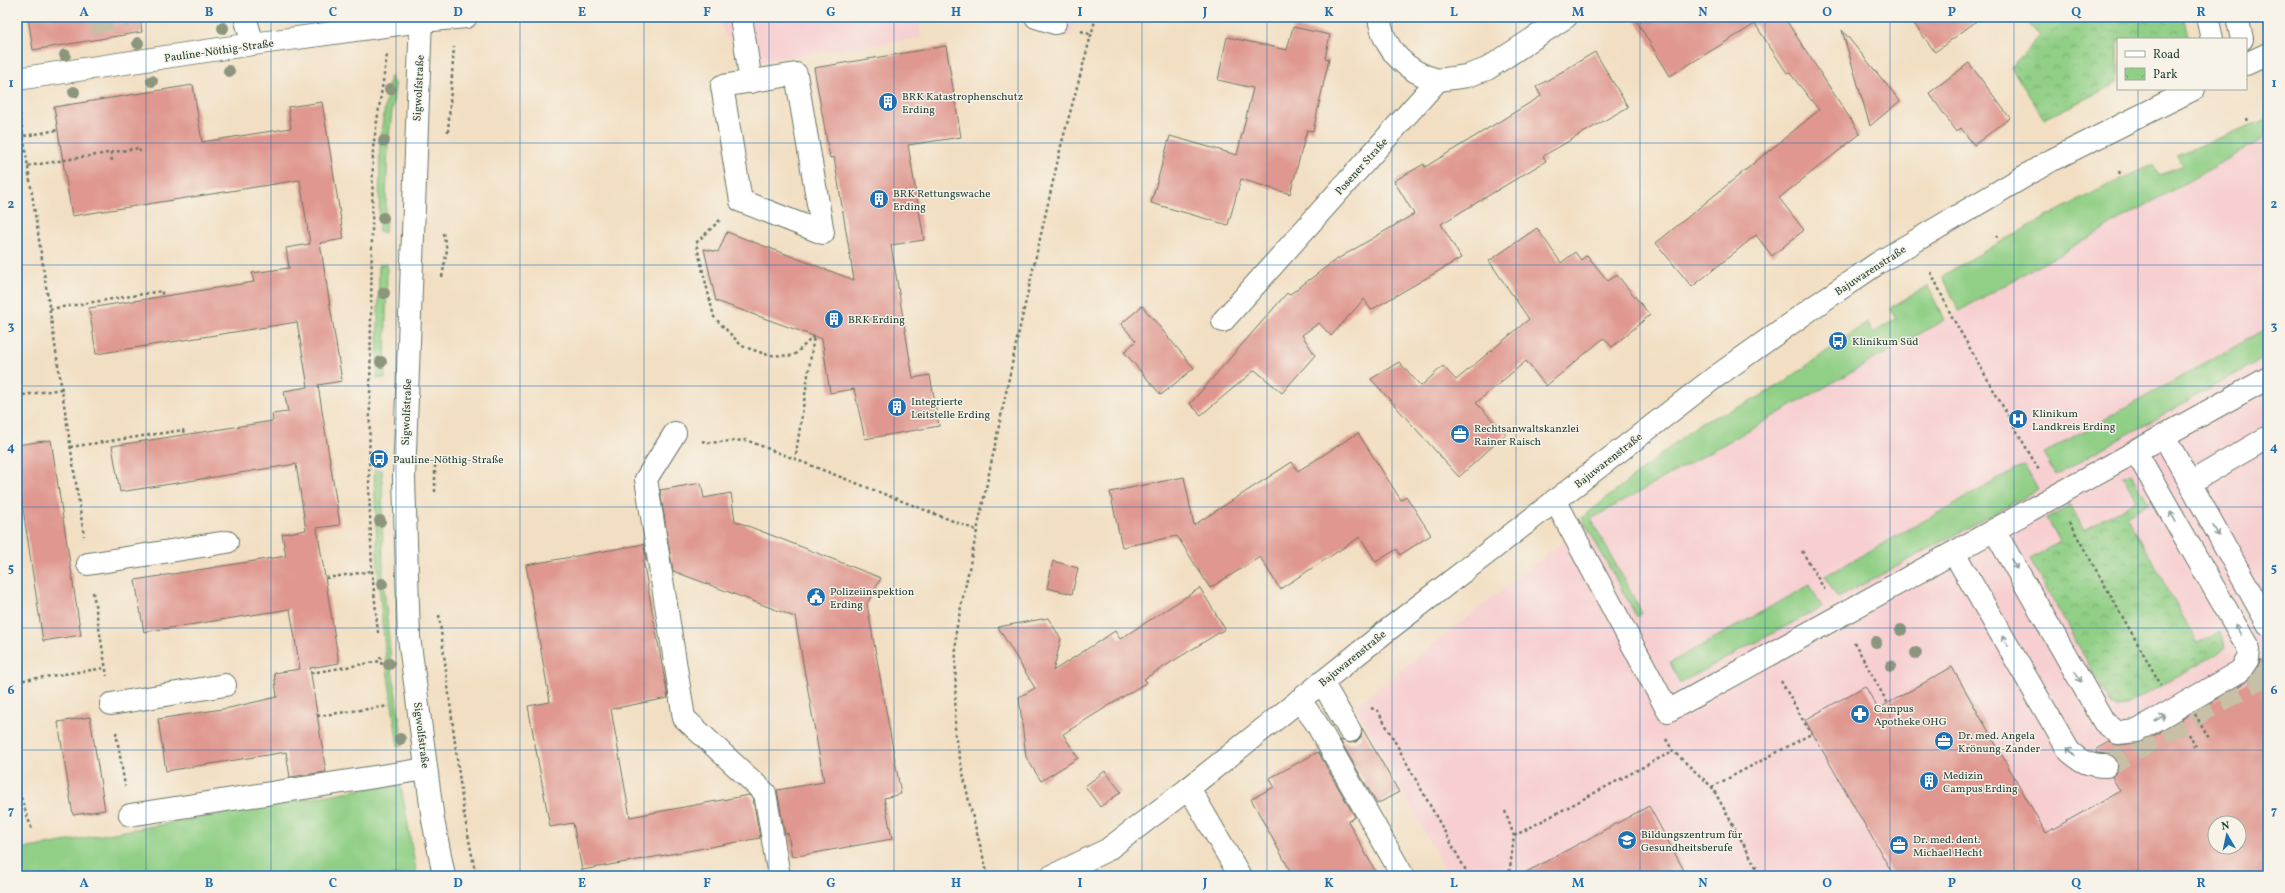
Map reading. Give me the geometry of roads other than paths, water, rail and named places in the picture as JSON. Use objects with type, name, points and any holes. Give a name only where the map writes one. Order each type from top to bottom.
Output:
[{"type":"street","points":[[245,17],[253,44]]},
{"type":"street","name":"Pauline-Nöthig-Straße","points":[[17,80],[421,19],[461,17]]},
{"type":"street","points":[[741,17],[751,82]]},
{"type":"street","points":[[1379,17],[1381,28],[1393,53],[1406,66],[1422,76],[1438,80],[1467,76],[1487,69],[1566,17]]},
{"type":"street","points":[[2207,17],[2212,38]]},
{"type":"street","points":[[2237,17],[2242,38]]},
{"type":"street","name":"Sigwolfstraße","points":[[421,19],[404,478],[409,637],[433,820],[444,876]]},
{"type":"street","points":[[796,74],[822,233],[741,201],[722,86],[751,82],[796,74]]},
{"type":"street","name":"Posener Straße","points":[[1223,321],[1438,80]]},
{"type":"street","name":"Bajuwarenstraße","points":[[1052,876],[1107,850],[1555,500],[1732,364],[1878,263],[2052,160],[2192,90]]},
{"type":"street","points":[[1555,500],[1668,711],[1840,617],[2268,378]]},
{"type":"street","points":[[675,433],[646,479],[684,718],[765,793],[779,876]]},
{"type":"street","points":[[2164,436],[2268,624]]},
{"type":"street","points":[[2200,477],[2268,437]]},
{"type":"street","points":[[1994,530],[2104,722],[2118,733],[2137,731],[2240,672],[2248,659],[2249,649],[2136,452]]},
{"type":"street","points":[[88,564],[227,542]]},
{"type":"street","points":[[1954,553],[2069,751],[2080,762],[2095,766],[2106,766]]},
{"type":"street","points":[[1322,682],[1350,731]]},
{"type":"street","points":[[111,704],[225,684]]},
{"type":"street","points":[[1299,700],[1315,720],[1403,876]]},
{"type":"street","points":[[130,815],[426,769]]},
{"type":"street","points":[[1188,788],[1240,876]]},
{"type":"tunnel","points":[[90,23],[127,17]]},
{"type":"tunnel","points":[[2106,766],[2268,674]]},
{"type":"place","name":"BRK Katastrophenschutz Erding","points":[[888,102]]},
{"type":"place","name":"BRK Rettungswache Erding","points":[[879,199]]},
{"type":"place","name":"BRK Erding","points":[[834,319]]},
{"type":"place","name":"Klinikum Süd","points":[[1838,341]]},
{"type":"place","name":"Integrierte Leitstelle Erding","points":[[897,407]]},
{"type":"place","name":"Klinikum Landkreis Erding","points":[[2018,419]]},
{"type":"place","name":"Rechtsanwaltskanzlei Rainer Raisch","points":[[1460,434]]},
{"type":"place","name":"Pauline-Nöthig-Straße","points":[[379,459]]},
{"type":"place","name":"Polizeiinspektion Erding","points":[[816,597]]},
{"type":"place","name":"Campus Apotheke OHG","points":[[1860,714]]},
{"type":"place","name":"Dr. med. Angela Krönung-Zander","points":[[1944,741]]},
{"type":"place","name":"Medizin Campus Erding","points":[[1929,781]]},
{"type":"place","name":"Bildungszentrum für Gesundheitsberufe","points":[[1627,840]]},
{"type":"place","name":"Dr. med. dent. Michael Hecht","points":[[1899,845]]}]
